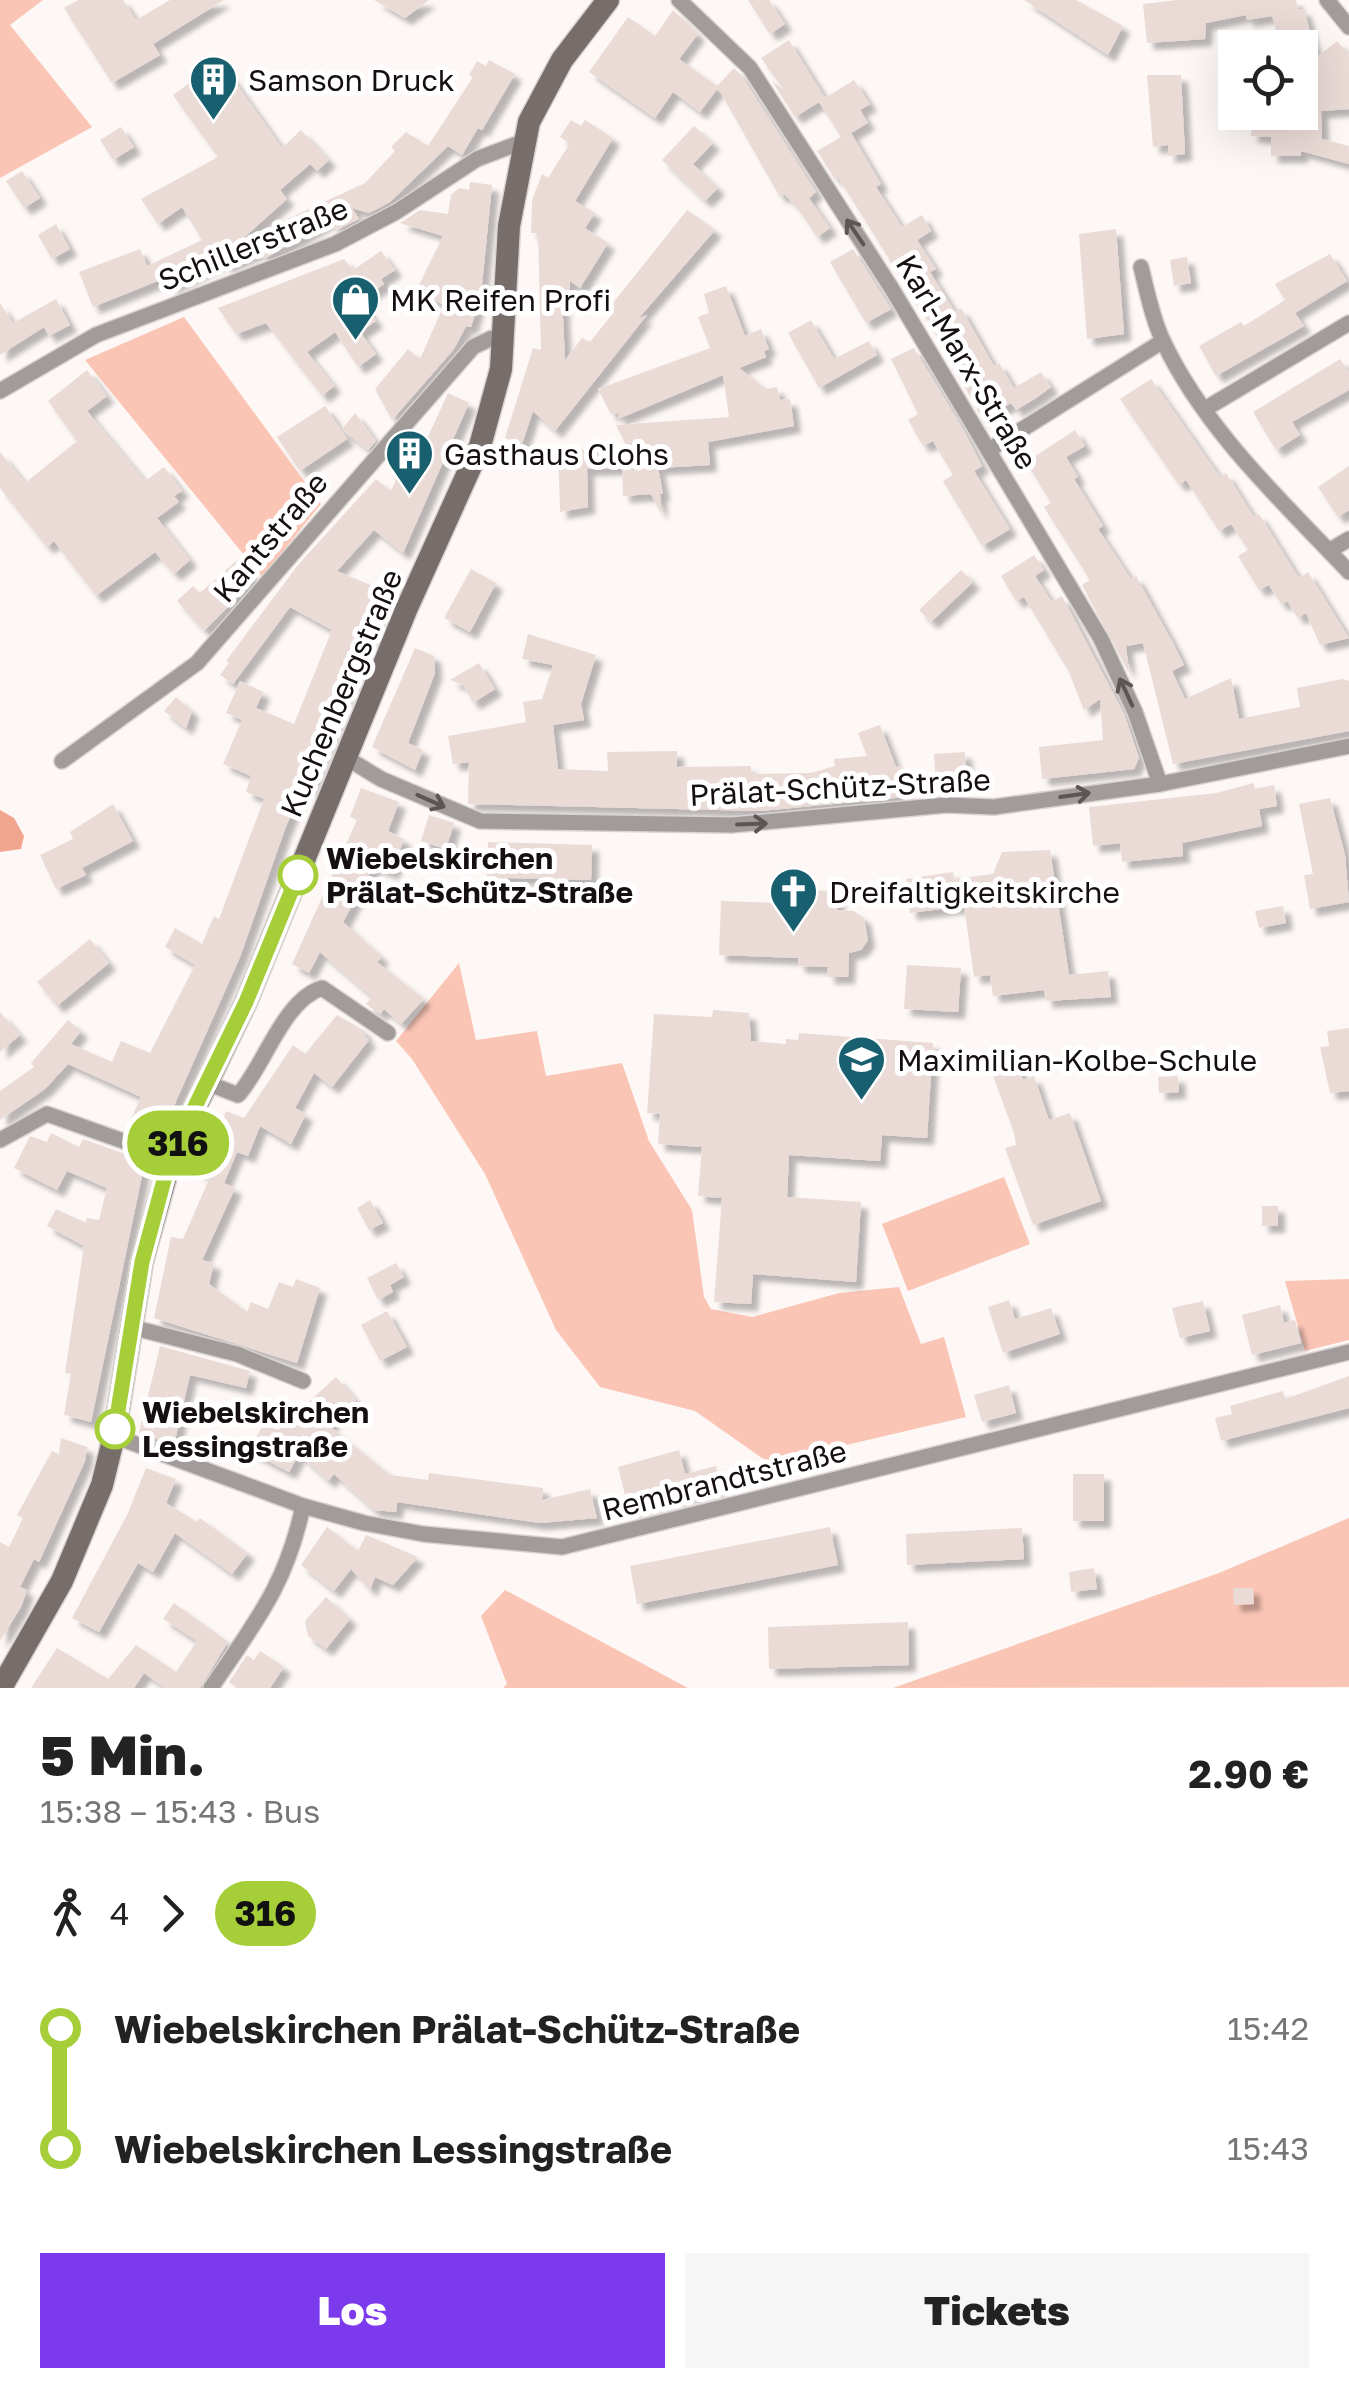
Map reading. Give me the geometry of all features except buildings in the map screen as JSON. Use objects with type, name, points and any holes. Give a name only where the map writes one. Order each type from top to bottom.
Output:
[{"type":"main road","name":"Kuchenbergstraße","points":[[1,1688],[86,1530],[114,1436],[148,1235],[170,1158],[270,947],[344,758],[480,446],[494,400],[505,340],[509,226],[522,142],[562,60],[608,0]]},
{"type":"street","name":"Karl-Marx-Straße","points":[[679,0],[750,68],[989,450],[1101,639],[1135,712],[1160,784]]},
{"type":"street","points":[[1327,0],[1349,27]]},
{"type":"street","name":"Schillerstraße","points":[[0,391],[96,334],[335,244],[396,212],[477,159],[522,142]]},
{"type":"street","points":[[1141,267],[1163,341],[1205,408],[1271,492],[1349,572]]},
{"type":"street","points":[[1205,408],[1349,323]]},
{"type":"street","name":"Kantstraße","points":[[62,761],[198,663],[473,347],[492,338],[505,340]]},
{"type":"street","points":[[989,450],[1163,341]]},
{"type":"street","points":[[1329,551],[1349,539]]},
{"type":"street","name":"Prälat-Schütz-Straße","points":[[344,758],[462,815],[502,824],[795,822],[946,805],[994,807],[1160,784],[1349,746]]},
{"type":"street","points":[[207,1083],[238,1095],[279,1029],[313,990],[322,988],[388,1033]]},
{"type":"street","points":[[0,1140],[47,1114],[170,1158]]},
{"type":"street","points":[[131,1327],[236,1354],[302,1381]]},
{"type":"street","name":"Rembrandtstraße","points":[[114,1436],[302,1506],[423,1534],[537,1546],[587,1543],[1349,1352]]},
{"type":"street","points":[[211,1688],[289,1565],[302,1506]]},
{"type":"shaded area","points":[[0,0],[43,0],[10,25],[92,127],[0,178]]},
{"type":"shaded area","points":[[184,317],[321,504],[262,577],[85,360]]},
{"type":"shaded area","points":[[0,810],[14,818],[24,836],[21,849],[0,852]]},
{"type":"shaded area","points":[[459,963],[476,1040],[537,1031],[546,1076],[622,1063],[649,1141],[692,1210],[704,1297],[711,1309],[752,1317],[839,1293],[899,1287],[921,1344],[944,1337],[966,1417],[769,1463],[695,1411],[600,1387],[556,1330],[485,1174],[412,1059],[396,1041]]},
{"type":"shaded area","points":[[1004,1177],[1030,1244],[908,1291],[882,1224]]},
{"type":"shaded area","points":[[1349,1279],[1349,1340],[1305,1351],[1285,1281]]},
{"type":"shaded area","points":[[1349,1518],[1349,1687],[893,1688],[1219,1573]]},
{"type":"shaded area","points":[[505,1590],[688,1688],[503,1688],[507,1684],[481,1616]]},
{"type":"bus line","name":"316","points":[[115,1429],[142,1262],[170,1158],[246,1002],[298,875]]},
{"type":"place","name":"Samson Druck","points":[[213,122]]},
{"type":"place","name":"MK Reifen Profi","points":[[355,342]]},
{"type":"place","name":"Gasthaus Clohs","points":[[409,496]]},
{"type":"place","name":"Wiebelskirchen Prälat-Schütz-Straße","points":[[298,875]]},
{"type":"place","name":"Dreifaltigkeitskirche","points":[[794,934]]},
{"type":"place","name":"Maximilian-Kolbe-Schule","points":[[862,1102]]},
{"type":"place","name":"Wiebelskirchen Lessingstraße","points":[[115,1429]]}]
